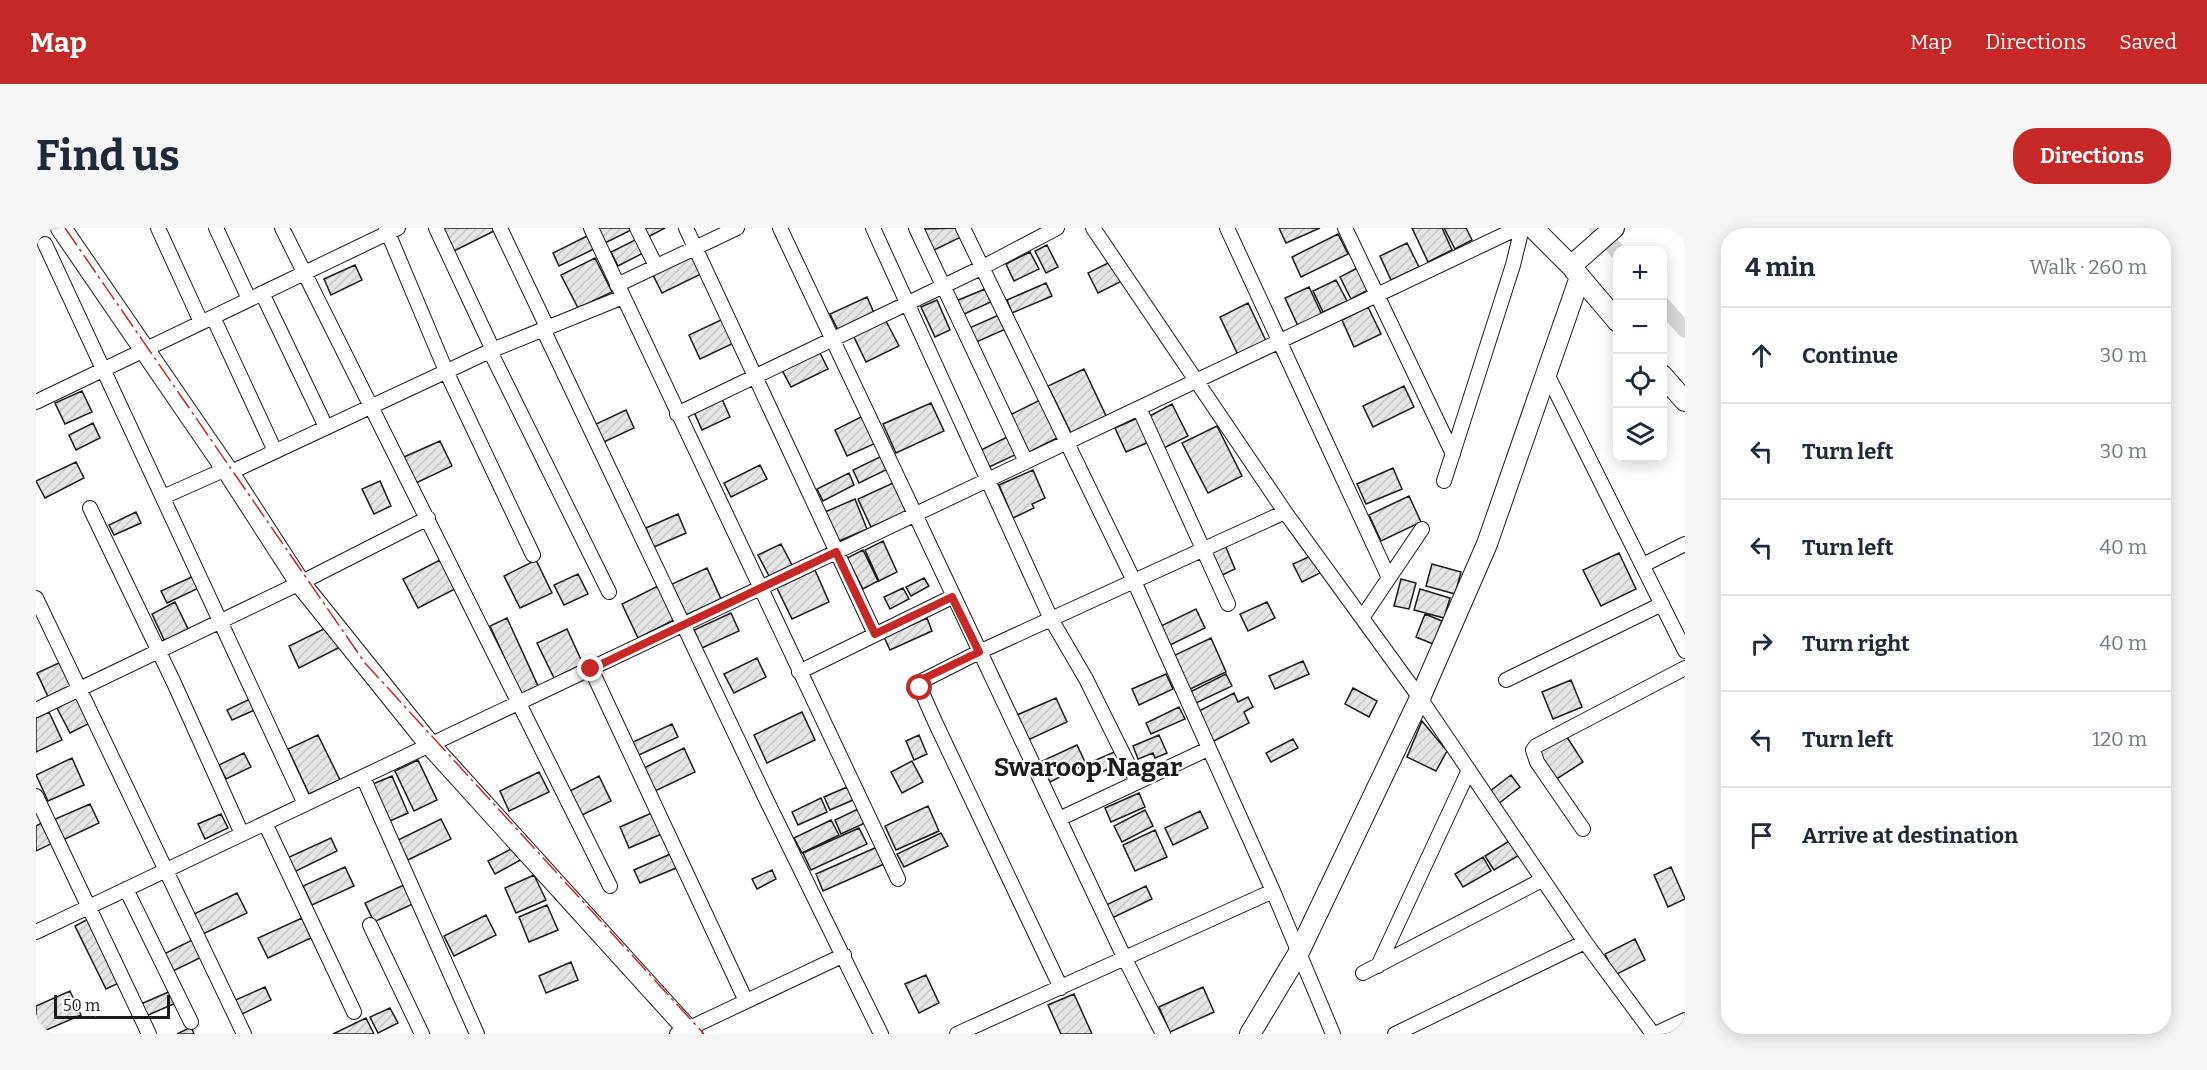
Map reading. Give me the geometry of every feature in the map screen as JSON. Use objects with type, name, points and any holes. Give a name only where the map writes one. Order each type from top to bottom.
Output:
[{"type":"street","points":[[61,228],[227,471],[300,583],[430,745],[686,1032],[844,955]]},
{"type":"street","points":[[158,228],[275,451]]},
{"type":"street","points":[[216,228],[256,296],[326,427]]},
{"type":"street","points":[[282,228],[373,405],[610,886]]},
{"type":"street","points":[[436,228],[491,350],[609,592]]},
{"type":"street","points":[[500,228],[683,625],[881,1034]]},
{"type":"street","points":[[591,228],[898,879]]},
{"type":"street","points":[[637,228],[656,266]]},
{"type":"street","points":[[686,228],[875,634]]},
{"type":"street","points":[[163,497],[275,451],[491,350],[545,328],[620,291],[656,266],[737,228]]},
{"type":"street","points":[[780,228],[952,597],[1163,1034]]},
{"type":"street","points":[[873,228],[1051,619],[1086,679],[1137,782]]},
{"type":"street","points":[[916,228],[941,286],[1026,462]]},
{"type":"street","points":[[963,228],[1134,581],[1273,891],[1333,1034]]},
{"type":"street","points":[[677,414],[981,268],[1057,228]]},
{"type":"street","points":[[1093,228],[1285,512],[1420,698],[1585,942],[1654,1034],[1685,1020]]},
{"type":"street","points":[[1227,228],[1389,578]]},
{"type":"street","points":[[1345,228],[1453,454]]},
{"type":"street","points":[[37,928],[167,870],[1520,228]]},
{"type":"street","points":[[1444,481],[1520,228]]},
{"type":"street","points":[[1533,228],[1575,271],[1613,317]]},
{"type":"street","points":[[1250,1034],[1298,954],[1420,698],[1487,544],[1547,375],[1575,271],[1586,252],[1614,228]]},
{"type":"street","points":[[36,402],[391,230],[446,371],[533,555]]},
{"type":"street","points":[[45,244],[305,804]]},
{"type":"street","points":[[1547,375],[1662,604],[1682,635],[1685,651]]},
{"type":"street","points":[[1667,381],[1685,401]]},
{"type":"street","points":[[1139,408],[1228,604]]},
{"type":"street","points":[[90,508],[159,651],[242,834]]},
{"type":"street","points":[[1061,988],[919,685],[923,679],[979,652],[1285,512]]},
{"type":"street","points":[[36,710],[300,583],[428,518]]},
{"type":"street","points":[[1362,618],[1422,529]]},
{"type":"street","points":[[1643,565],[1685,544]]},
{"type":"street","points":[[799,672],[952,597]]},
{"type":"street","points":[[36,598],[244,1034]]},
{"type":"street","points":[[1506,680],[1662,604]]},
{"type":"street","points":[[1583,829],[1537,762],[1533,750],[1536,746],[1685,668]]},
{"type":"street","points":[[591,669],[746,1001]]},
{"type":"street","points":[[1059,819],[1208,749]]},
{"type":"street","points":[[1378,966],[1469,770]]},
{"type":"street","points":[[363,777],[477,1034]]},
{"type":"street","points":[[36,796],[149,1034]]},
{"type":"street","points":[[265,823],[354,1012]]},
{"type":"street","points":[[1364,973],[1542,880]]},
{"type":"street","points":[[126,889],[191,1022]]},
{"type":"street","points":[[957,1034],[1273,891]]},
{"type":"street","points":[[370,925],[422,1034]]},
{"type":"street","points":[[1395,1034],[1585,942]]},
{"type":"building","points":[[440,228],[497,228],[498,229],[452,252]]},
{"type":"building","points":[[596,228],[635,228],[603,244]]},
{"type":"building","points":[[641,228],[665,228],[646,238]]},
{"type":"building","points":[[957,228],[961,237],[934,250],[923,229]]},
{"type":"building","points":[[1279,228],[1320,228],[1286,243]]},
{"type":"building","points":[[1412,228],[1442,228],[1452,250],[1428,262]]},
{"type":"building","points":[[1444,228],[1466,228],[1472,240],[1455,249]]},
{"type":"building","points":[[1338,234],[1348,254],[1301,277],[1292,257]]},
{"type":"building","points":[[587,236],[594,249],[559,266],[553,253]]},
{"type":"building","points":[[641,237],[647,251],[618,266],[611,252]]},
{"type":"building","points":[[1407,243],[1419,267],[1391,280],[1380,256]]},
{"type":"building","points":[[1047,245],[1058,267],[1046,273],[1035,251]]},
{"type":"building","points":[[1030,252],[1039,269],[1014,281],[1006,264]]},
{"type":"building","points":[[692,256],[701,274],[662,293],[653,275]]},
{"type":"building","points":[[595,258],[612,292],[578,308],[561,275]]},
{"type":"building","points":[[1114,260],[1124,280],[1098,293],[1088,273]]},
{"type":"building","points":[[355,265],[362,280],[331,295],[324,279]]},
{"type":"building","points":[[1357,268],[1368,290],[1351,299],[1340,277]]},
{"type":"building","points":[[1336,280],[1347,301],[1323,312],[1313,291]]},
{"type":"building","points":[[1046,283],[1052,296],[1012,313],[1007,300]]},
{"type":"building","points":[[1309,287],[1322,315],[1298,326],[1285,298]]},
{"type":"building","points":[[985,289],[991,302],[962,315],[956,301]]},
{"type":"building","points":[[867,297],[874,313],[838,330],[830,314]]},
{"type":"building","points":[[937,300],[950,330],[935,337],[921,307]]},
{"type":"building","points":[[1248,303],[1267,343],[1239,357],[1220,317]]},
{"type":"building","points":[[1368,307],[1381,334],[1354,347],[1342,320]]},
{"type":"building","points":[[1001,314],[1008,328],[974,343],[967,329]]},
{"type":"building","points":[[723,319],[734,343],[700,359],[689,335]]},
{"type":"building","points":[[885,319],[899,346],[866,362],[853,335]]},
{"type":"building","points":[[819,351],[828,369],[791,387],[782,370]]},
{"type":"building","points":[[1084,369],[1107,418],[1072,435],[1048,386]]},
{"type":"building","points":[[1404,386],[1414,407],[1373,427],[1363,406]]},
{"type":"building","points":[[82,391],[92,412],[65,424],[55,403]]},
{"type":"building","points":[[722,399],[730,417],[702,430],[694,412]]},
{"type":"building","points":[[1040,400],[1059,437],[1029,452],[1010,415]]},
{"type":"building","points":[[931,403],[944,431],[896,453],[883,424]]},
{"type":"building","points":[[1172,404],[1188,436],[1162,449],[1146,418]]},
{"type":"building","points":[[626,410],[634,428],[604,442],[596,424]]},
{"type":"building","points":[[863,416],[876,443],[847,456],[835,430]]},
{"type":"building","points":[[1140,417],[1151,441],[1126,452],[1115,428]]},
{"type":"building","points":[[93,423],[100,438],[76,450],[69,435]]},
{"type":"building","points":[[1217,426],[1242,476],[1208,493],[1182,443]]},
{"type":"building","points":[[1011,435],[1019,453],[987,468],[979,451]]},
{"type":"building","points":[[440,441],[452,466],[416,483],[404,457]]},
{"type":"building","points":[[884,455],[890,468],[859,483],[853,470]]},
{"type":"building","points":[[76,462],[84,478],[45,498],[36,481]]},
{"type":"building","points":[[760,465],[767,479],[731,497],[724,483]]},
{"type":"building","points":[[1393,468],[1402,489],[1366,504],[1357,484]]},
{"type":"building","points":[[1033,470],[1045,498],[1032,504],[1034,508],[1013,518],[999,485]]},
{"type":"building","points":[[849,473],[854,485],[823,501],[817,489]]},
{"type":"building","points":[[380,481],[391,506],[374,514],[362,489]]},
{"type":"building","points":[[893,483],[906,512],[871,527],[858,499]]},
{"type":"building","points":[[1409,496],[1421,522],[1381,541],[1369,515]]},
{"type":"building","points":[[855,499],[867,529],[837,542],[825,512]]},
{"type":"building","points":[[136,512],[141,523],[114,535],[109,525]]},
{"type":"building","points":[[678,514],[686,533],[654,547],[646,528]]},
{"type":"building","points":[[883,541],[897,572],[879,581],[865,550]]},
{"type":"building","points":[[781,544],[793,567],[770,578],[758,555]]},
{"type":"building","points":[[1225,545],[1235,569],[1218,577],[1207,553]]},
{"type":"building","points":[[863,550],[878,581],[863,589],[847,558]]},
{"type":"building","points":[[1619,553],[1636,589],[1601,606],[1583,570]]},
{"type":"building","points":[[1313,555],[1322,572],[1302,582],[1293,564]]},
{"type":"building","points":[[440,560],[455,589],[418,608],[403,579]]},
{"type":"building","points":[[536,560],[552,593],[520,608],[504,576]]},
{"type":"building","points":[[1432,564],[1461,572],[1455,594],[1426,586]]},
{"type":"building","points":[[707,568],[721,599],[686,615],[672,584]]},
{"type":"building","points":[[815,570],[829,602],[792,619],[777,588]]},
{"type":"building","points":[[578,574],[588,594],[564,605],[554,585]]},
{"type":"building","points":[[196,575],[201,587],[167,603],[161,591]]},
{"type":"building","points":[[924,578],[929,586],[911,596],[906,587]]},
{"type":"building","points":[[1401,579],[1416,583],[1409,609],[1394,606]]},
{"type":"building","points":[[658,586],[674,620],[638,638],[622,604]]},
{"type":"building","points":[[903,588],[909,599],[890,609],[884,597]]},
{"type":"building","points":[[1420,589],[1450,598],[1444,618],[1414,610]]},
{"type":"building","points":[[175,602],[191,635],[167,646],[152,614]]},
{"type":"building","points":[[1267,602],[1275,618],[1248,631],[1240,614]]},
{"type":"building","points":[[1196,609],[1205,628],[1170,645],[1161,626]]},
{"type":"building","points":[[731,613],[739,631],[702,648],[694,630]]},
{"type":"building","points":[[1425,614],[1442,621],[1433,644],[1416,637]]},
{"type":"building","points":[[507,618],[538,686],[521,694],[490,626]]},
{"type":"building","points":[[927,618],[932,631],[890,650],[884,637]]},
{"type":"building","points":[[330,626],[346,644],[299,668],[289,646]]},
{"type":"building","points":[[567,629],[583,664],[554,678],[537,643]]},
{"type":"building","points":[[1211,638],[1226,672],[1186,691],[1171,657]]},
{"type":"building","points":[[757,658],[766,677],[734,693],[724,674]]},
{"type":"building","points":[[63,661],[77,689],[50,701],[37,673]]},
{"type":"building","points":[[1303,661],[1309,674],[1275,689],[1269,676]]},
{"type":"building","points":[[1166,674],[1173,689],[1139,705],[1132,689]]},
{"type":"building","points":[[1226,674],[1232,686],[1194,704],[1188,693]]},
{"type":"building","points":[[1571,680],[1582,707],[1553,719],[1542,692]]},
{"type":"building","points":[[1353,688],[1377,701],[1369,717],[1345,704]]},
{"type":"building","points":[[1234,693],[1238,702],[1248,697],[1253,707],[1244,712],[1249,723],[1212,742],[1197,712]]},
{"type":"building","points":[[77,697],[90,723],[70,733],[57,708]]},
{"type":"building","points":[[254,697],[259,708],[232,720],[227,710]]},
{"type":"building","points":[[1056,698],[1067,722],[1028,740],[1017,715]]},
{"type":"building","points":[[1179,707],[1185,719],[1151,734],[1146,723]]},
{"type":"building","points":[[49,712],[62,740],[36,752],[36,718]]},
{"type":"building","points":[[802,712],[815,740],[767,763],[754,735]]},
{"type":"building","points":[[1422,721],[1447,751],[1436,771],[1407,757]]},
{"type":"building","points":[[672,724],[678,737],[639,755],[633,742]]},
{"type":"building","points":[[1565,734],[1583,762],[1555,780],[1537,752]]},
{"type":"building","points":[[318,735],[340,780],[309,794],[288,749]]},
{"type":"building","points":[[919,735],[927,754],[914,760],[906,741]]},
{"type":"building","points":[[1159,735],[1167,753],[1155,758],[1153,753],[1138,759],[1133,746]]},
{"type":"building","points":[[1293,739],[1298,748],[1271,762],[1266,753]]},
{"type":"building","points":[[1077,745],[1086,764],[1050,782],[1040,762]]},
{"type":"building","points":[[684,748],[695,772],[653,792],[642,769]]},
{"type":"building","points":[[1121,749],[1126,761],[1095,775],[1089,763]]},
{"type":"building","points":[[244,753],[251,767],[226,779],[219,765]]},
{"type":"building","points":[[72,758],[84,785],[48,801],[36,775]]},
{"type":"building","points":[[418,760],[437,800],[414,811],[395,771]]},
{"type":"building","points":[[912,761],[923,782],[902,793],[891,772]]},
{"type":"building","points":[[539,772],[549,792],[509,811],[500,791]]},
{"type":"building","points":[[1511,775],[1520,787],[1498,804],[1489,792]]},
{"type":"building","points":[[392,776],[408,813],[390,821],[373,784]]},
{"type":"building","points":[[599,776],[611,801],[578,817],[566,793]]},
{"type":"building","points":[[847,787],[853,800],[830,810],[824,797]]},
{"type":"building","points":[[1139,793],[1145,807],[1111,822],[1105,808]]},
{"type":"building","points":[[821,798],[827,812],[798,825],[792,812]]},
{"type":"building","points":[[90,804],[99,823],[63,840],[53,820]]},
{"type":"building","points":[[928,806],[939,831],[896,850],[885,826]]},
{"type":"building","points":[[858,809],[865,823],[841,834],[835,820]]},
{"type":"building","points":[[1145,810],[1153,826],[1122,842],[1114,826]]},
{"type":"building","points":[[656,811],[666,832],[629,848],[620,827]]},
{"type":"building","points":[[1200,811],[1208,828],[1173,845],[1165,828]]},
{"type":"building","points":[[221,814],[228,828],[205,839],[198,824]]},
{"type":"building","points":[[441,819],[451,839],[408,860],[398,840]]},
{"type":"building","points":[[47,820],[57,841],[36,851],[36,826]]},
{"type":"building","points":[[831,820],[839,835],[802,853],[794,838]]},
{"type":"building","points":[[859,828],[867,844],[811,870],[803,853]]},
{"type":"building","points":[[1155,830],[1167,857],[1135,871],[1123,845]]},
{"type":"building","points":[[941,833],[948,846],[904,867],[897,854]]},
{"type":"building","points":[[331,838],[337,851],[294,872],[287,858]]},
{"type":"building","points":[[1514,838],[1523,853],[1494,870],[1485,856]]},
{"type":"building","points":[[519,845],[526,857],[495,874],[488,861]]},
{"type":"building","points":[[877,847],[884,864],[823,891],[816,874]]},
{"type":"building","points":[[675,852],[681,866],[640,883],[634,870]]},
{"type":"building","points":[[1483,857],[1491,871],[1463,887],[1455,874]]},
{"type":"building","points":[[345,867],[354,886],[312,905],[303,886]]},
{"type":"building","points":[[1671,867],[1685,899],[1668,907],[1654,875]]},
{"type":"building","points":[[772,870],[776,879],[757,889],[752,879]]},
{"type":"building","points":[[534,875],[546,900],[516,913],[505,888]]},
{"type":"building","points":[[408,883],[417,902],[374,922],[365,903]]},
{"type":"building","points":[[1146,886],[1152,899],[1112,918],[1106,905]]},
{"type":"building","points":[[237,893],[247,913],[203,934],[194,914]]},
{"type":"building","points":[[547,905],[558,930],[529,942],[519,917]]},
{"type":"building","points":[[486,915],[496,935],[454,956],[444,936]]},
{"type":"building","points":[[90,918],[121,982],[106,989],[75,926]]},
{"type":"building","points":[[302,918],[311,938],[268,958],[258,938]]},
{"type":"building","points":[[198,937],[206,955],[173,971],[164,954]]},
{"type":"building","points":[[1635,939],[1645,960],[1615,975],[1605,954]]},
{"type":"building","points":[[571,962],[578,980],[546,993],[539,976]]},
{"type":"building","points":[[926,975],[939,1003],[919,1013],[905,984]]},
{"type":"building","points":[[265,987],[271,1000],[238,1016],[231,1002]]},
{"type":"building","points":[[1203,987],[1214,1012],[1170,1032],[1159,1007]]},
{"type":"building","points":[[173,990],[178,1002],[146,1016],[141,1004]]},
{"type":"building","points":[[70,991],[81,1015],[37,1034],[36,1006]]},
{"type":"building","points":[[1074,994],[1092,1034],[1061,1034],[1048,1005]]},
{"type":"building","points":[[390,1008],[398,1023],[378,1033],[370,1017]]},
{"type":"building","points":[[366,1018],[374,1034],[333,1034]]},
{"type":"building","points":[[191,1027],[194,1034],[177,1034]]},
{"type":"waterway","points":[[1597,228],[1613,246]]},
{"type":"waterway","points":[[1667,310],[1685,330]]},
{"type":"power","points":[[65,228],[365,663],[704,1034]]},
{"type":"district","name":"Swaroop Nagar","points":[[1088,767]]},
{"type":"route","points":[[591,669],[836,552],[875,634],[952,597],[979,652],[923,679],[919,685],[920,688]]}]
